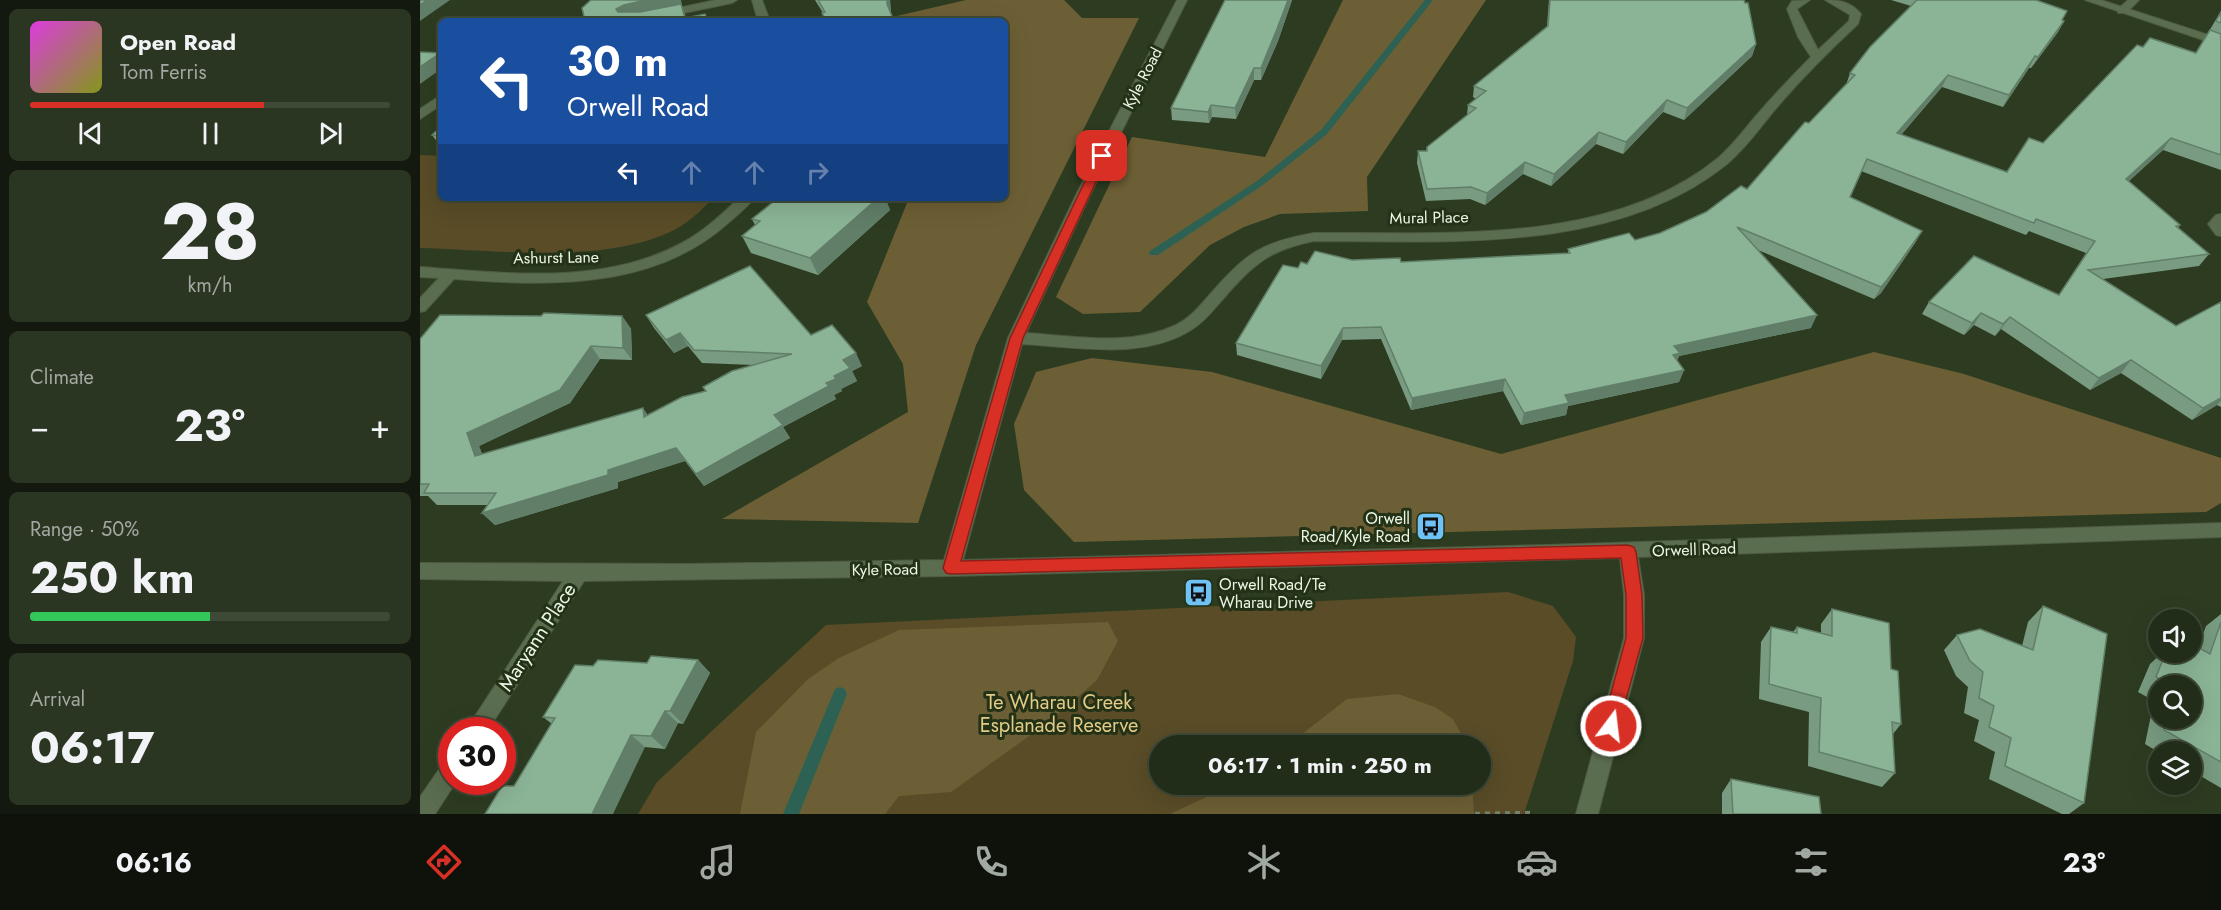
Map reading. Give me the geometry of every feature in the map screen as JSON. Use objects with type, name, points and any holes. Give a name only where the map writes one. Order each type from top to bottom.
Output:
[{"type":"street","points":[[645,18],[732,0]]},
{"type":"street","points":[[757,0],[763,18]]},
{"type":"street","name":"Kyle Road","points":[[420,571],[578,574],[951,568],[1016,338],[1083,195],[1182,0]]},
{"type":"street","points":[[1805,0],[1796,3],[1792,9],[1804,37],[1816,56]]},
{"type":"street","name":"Mural Place","points":[[1016,338],[1127,343],[1162,337],[1185,328],[1204,311],[1247,261],[1269,247],[1291,241],[1314,237],[1482,234],[1555,229],[1606,219],[1654,202],[1689,184],[1722,161],[1816,56],[1856,19],[1852,10],[1830,0]]},
{"type":"street","points":[[2090,0],[2221,43]]},
{"type":"street","points":[[2122,11],[2134,0]]},
{"type":"street","points":[[420,115],[438,101]]},
{"type":"street","name":"Ashurst Lane","points":[[420,272],[570,278],[617,273],[652,262],[687,246],[720,223],[744,201]]},
{"type":"street","points":[[2221,218],[2215,224],[2221,232]]},
{"type":"street","points":[[420,307],[451,274]]},
{"type":"street","name":"Orwell Road","points":[[951,568],[1628,552],[2221,530]]},
{"type":"street","points":[[1587,814],[1634,638],[1634,595],[1628,552]]},
{"type":"street","name":"Maryann Place","points":[[484,717],[578,574]]},
{"type":"street","points":[[422,814],[438,790]]},
{"type":"path","points":[[1475,814],[1534,813]]},
{"type":"green space","points":[[420,155],[438,156],[438,201],[710,201],[693,217],[670,232],[643,242],[613,248],[548,253],[420,248]]},
{"type":"green space","name":"Te Wharau Creek Esplanade Reserve","points":[[1508,592],[1553,606],[1576,637],[1573,661],[1524,814],[638,814],[657,782],[826,625]]},
{"type":"shaded area","points":[[966,0],[1064,0],[1082,18],[1139,18],[976,345],[918,523],[722,519],[908,412],[903,364],[867,302],[908,201],[1008,201],[1008,18],[888,18]]},
{"type":"shaded area","points":[[1343,0],[1486,0],[1367,177],[1368,211],[1280,214],[1244,227],[1210,245],[1140,312],[1083,314],[1056,297],[1132,137],[1265,157]]},
{"type":"shaded area","points":[[1874,352],[1964,374],[2221,458],[2221,503],[2206,512],[1074,542],[1024,490],[1014,424],[1036,372],[1092,358],[1212,372],[1501,454]]},
{"type":"shaded area","points":[[1108,622],[1118,641],[1097,680],[1050,721],[951,792],[899,796],[885,814],[740,814],[756,732],[808,679],[839,658],[899,630]]},
{"type":"shaded area","points":[[1398,694],[1435,707],[1453,719],[1462,735],[1301,735],[1347,699]]},
{"type":"shaded area","points":[[1211,795],[1473,795],[1474,814],[1170,814]]},
{"type":"building","points":[[591,0],[646,0],[616,9],[618,12],[640,12],[681,4],[685,18],[584,18],[582,8]]},
{"type":"building","points":[[818,0],[887,0],[893,18],[824,18],[822,13],[825,12]]},
{"type":"building","points":[[1225,0],[1288,0],[1261,68],[1254,68],[1235,108],[1211,105],[1208,112],[1171,108]]},
{"type":"building","points":[[1550,0],[1744,0],[1748,3],[1756,44],[1687,108],[1667,100],[1626,142],[1599,132],[1554,174],[1525,162],[1487,193],[1471,187],[1427,189],[1418,151],[1427,151],[1427,147],[1476,108],[1468,105],[1486,91],[1474,86],[1548,26]]},
{"type":"building","points":[[1917,0],[2036,0],[2067,11],[2062,20],[2064,21],[2038,57],[2035,56],[2009,95],[1948,75],[1897,133],[2007,172],[2029,138],[2043,143],[2137,45],[2143,47],[2150,38],[2196,53],[2210,30],[2221,34],[2221,155],[2171,138],[2126,179],[2180,225],[2176,226],[2209,254],[2088,270],[2176,326],[2221,302],[2221,398],[2203,408],[2131,360],[2099,378],[2010,317],[2003,324],[1981,313],[1972,323],[1929,302],[1974,256],[2059,295],[2095,241],[2036,219],[2034,223],[1867,159],[1850,197],[1922,231],[1881,287],[1737,227],[1817,315],[1674,346],[1680,353],[1673,355],[1684,370],[1565,395],[1569,403],[1524,413],[1505,379],[1412,398],[1381,327],[1343,328],[1321,366],[1236,343],[1283,265],[1298,268],[1301,262],[1307,264],[1315,251],[1352,260],[1400,258],[1401,262],[1570,253],[1568,249],[1629,233],[1635,240],[1660,233],[1706,212],[1741,186],[1747,189],[1805,122],[1809,123],[1855,75],[1850,73],[1870,47]]},
{"type":"building","points":[[2221,12],[2221,23],[2216,21]]},
{"type":"building","points":[[705,14],[707,18],[685,18]]},
{"type":"building","points":[[420,52],[438,53],[438,54],[420,67]]},
{"type":"building","points":[[774,201],[875,201],[810,258],[742,236],[760,221],[752,219]]},
{"type":"building","points":[[750,266],[811,335],[832,325],[856,353],[843,360],[850,368],[834,376],[836,379],[826,383],[829,386],[774,415],[783,425],[696,474],[676,448],[608,470],[608,475],[482,513],[496,493],[424,493],[429,484],[420,484],[420,339],[440,315],[541,316],[544,313],[622,316],[623,348],[591,346],[560,390],[467,433],[475,456],[643,408],[644,417],[682,397],[706,391],[703,387],[732,371],[792,354],[694,350],[680,333],[666,340],[646,315]]},
{"type":"building","points":[[2043,606],[2107,634],[2084,803],[2005,766],[2011,738],[1989,727],[1994,706],[1979,698],[1983,672],[1970,661],[1957,635],[1980,629],[2033,650]]},
{"type":"building","points":[[1832,609],[1889,623],[1891,669],[1898,671],[1901,724],[1892,722],[1895,773],[1819,752],[1821,698],[1769,684],[1771,627],[1797,633],[1797,627],[1832,636]]},
{"type":"building","points":[[2221,622],[2221,762],[2202,751],[2202,741],[2184,741],[2164,730],[2202,729],[2202,675],[2157,675],[2162,663],[2202,663],[2202,650],[2210,654]]},
{"type":"building","points":[[651,656],[698,660],[670,711],[665,711],[651,736],[631,735],[592,814],[485,814],[497,795],[516,795],[516,783],[555,718],[543,717],[575,665],[593,666],[598,660],[647,663]]},
{"type":"building","points":[[1731,779],[1819,797],[1821,814],[1733,814]]},
{"type":"waterway","points":[[1154,253],[1260,183],[1324,132],[1429,0]]},
{"type":"waterway","points":[[791,814],[840,694]]},
{"type":"place","name":"Orwell Road/Kyle Road","points":[[1431,527]]},
{"type":"place","name":"Orwell Road/Te Wharau Drive","points":[[1198,593]]},
{"type":"route","points":[[1102,156],[1016,338],[951,568],[1628,552],[1634,595],[1634,638],[1611,726]]}]
